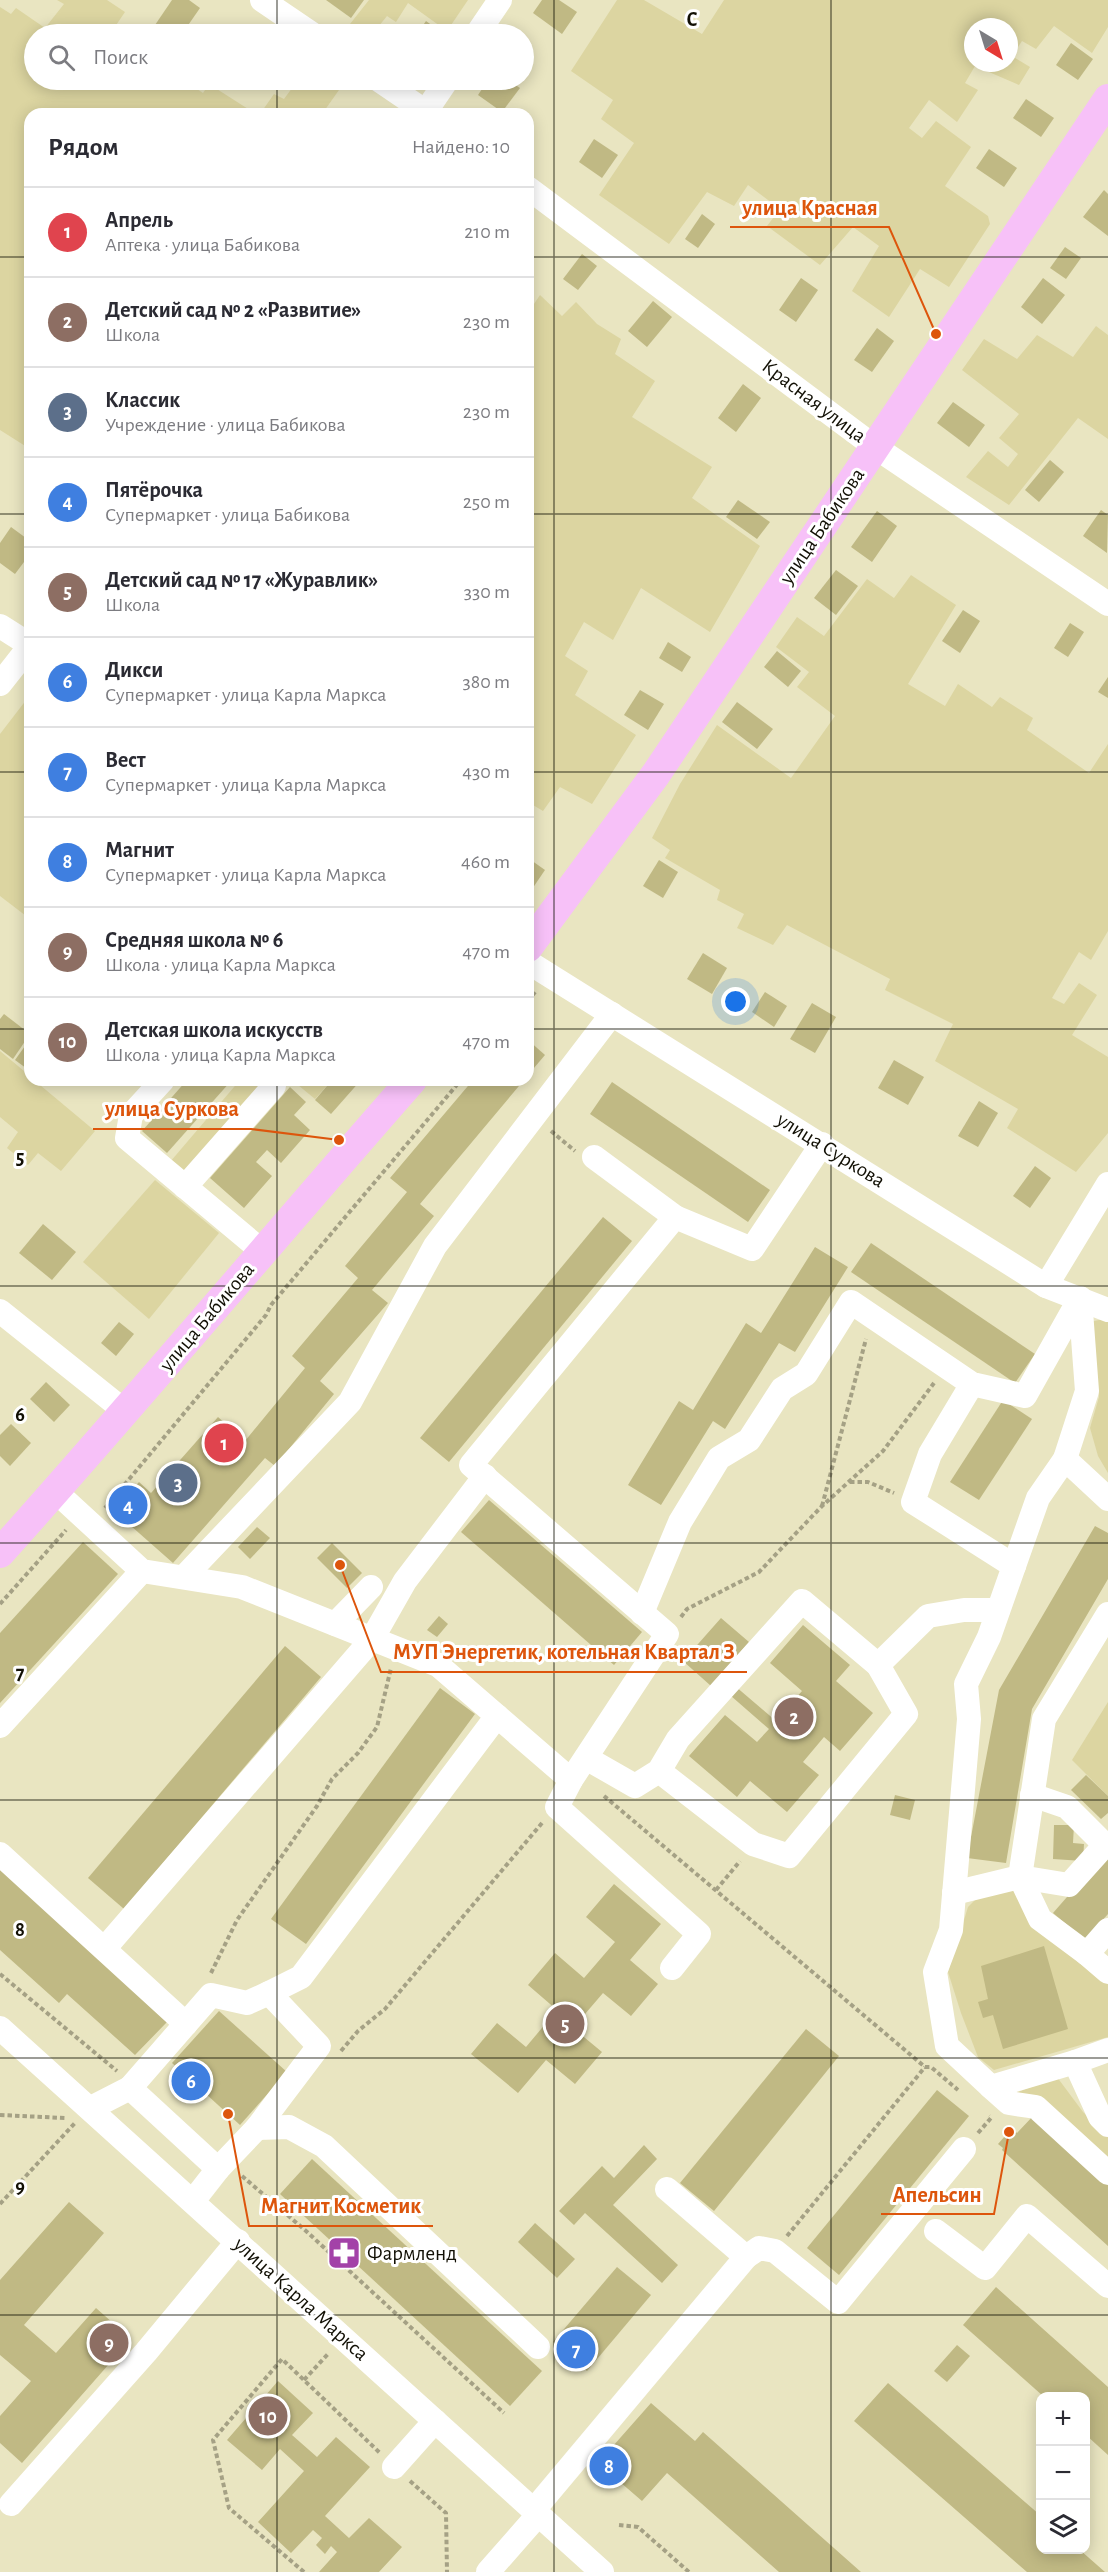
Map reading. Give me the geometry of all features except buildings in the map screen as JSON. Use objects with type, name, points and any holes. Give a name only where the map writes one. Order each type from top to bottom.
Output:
[{"type":"main road","name":"улица Бабикова","points":[[534,939],[656,774],[1108,99]]},
{"type":"main road","name":"улица Бабикова","points":[[0,1553],[126,1412],[262,1251],[407,1086]]},
{"type":"street","points":[[261,0],[297,24]]},
{"type":"street","points":[[484,24],[500,0]]},
{"type":"street","points":[[393,90],[419,108]]},
{"type":"street","points":[[429,108],[441,90]]},
{"type":"street","name":"Красная улица","points":[[534,192],[875,447],[1108,604]]},
{"type":"street","points":[[0,626],[24,642]]},
{"type":"street","points":[[0,684],[24,654]]},
{"type":"street","name":"улица Суркова","points":[[534,966],[1046,1286],[1108,1310]]},
{"type":"street","points":[[184,1577],[350,1402],[435,1246],[612,1014]]},
{"type":"street","points":[[158,1086],[131,1115],[127,1138],[262,1251]]},
{"type":"street","points":[[185,1187],[274,1086]]},
{"type":"street","points":[[586,1155],[675,1217],[752,1249],[822,1144]]},
{"type":"street","points":[[1046,1286],[1108,1184]]},
{"type":"street","points":[[672,1968],[699,1934],[557,1807],[572,1780],[667,1634],[471,1465],[675,1217]]},
{"type":"street","points":[[642,1613],[680,1522],[719,1458],[749,1440],[782,1389],[807,1374],[852,1302],[972,1384],[1024,1396],[1080,1298]]},
{"type":"street","points":[[1080,1298],[1087,1391],[1065,1459],[1038,1498],[989,1637],[966,1684],[969,1719],[951,1930],[936,1972],[946,2046],[1009,2103],[1036,2107],[1108,2173]]},
{"type":"street","points":[[0,1311],[126,1412]]},
{"type":"street","points":[[972,1384],[930,1454],[913,1502],[1014,1566]]},
{"type":"street","points":[[1065,1459],[1108,1498]]},
{"type":"street","points":[[105,1948],[372,1639],[405,1581],[484,1476]]},
{"type":"street","points":[[55,1491],[142,1571],[242,1587],[438,1665],[572,1780]]},
{"type":"street","points":[[0,1726],[142,1571]]},
{"type":"street","points":[[335,1624],[366,1582],[390,1607]]},
{"type":"street","points":[[586,1758],[635,1786],[659,1771],[678,1738],[802,1601],[878,1665],[906,1714],[789,1856],[753,1844],[659,1771]]},
{"type":"street","points":[[878,1665],[928,1616],[964,1610],[998,1610]]},
{"type":"street","points":[[1108,1614],[1044,1719],[1020,1877],[1040,1919],[1108,1972]]},
{"type":"street","points":[[91,2108],[132,2086],[211,1995],[247,2003],[301,1977],[497,1716]]},
{"type":"street","points":[[954,1893],[1020,1877],[1069,1885],[1105,1845],[1067,1807],[1032,1795]]},
{"type":"street","points":[[0,1854],[186,2024]]},
{"type":"street","points":[[1087,1954],[1108,1930]]},
{"type":"street","points":[[193,2200],[257,2128],[319,2046],[269,1993]]},
{"type":"street","name":"улица Карла Маркса","points":[[0,2028],[602,2572]]},
{"type":"street","points":[[991,2087],[1108,2050]]},
{"type":"street","points":[[1074,2062],[1100,2117],[1108,2126]]},
{"type":"street","points":[[132,2086],[222,2165]]},
{"type":"street","points":[[257,2128],[289,2127],[324,2146],[538,2347]]},
{"type":"street","points":[[488,2572],[746,2257],[759,2248],[775,2251],[838,2302],[964,2150]]},
{"type":"street","points":[[667,2189],[746,2257]]},
{"type":"street","points":[[936,2231],[985,2268],[1027,2216],[1108,2286]]},
{"type":"street","points":[[10,2504],[146,2352],[238,2241]]},
{"type":"street","points":[[394,2467],[435,2421]]},
{"type":"path","points":[[0,1604],[80,1515],[106,1507],[266,1316],[271,1305],[456,1086]]},
{"type":"path","points":[[555,1134],[586,1155]]},
{"type":"path","points":[[822,1506],[872,1317]]},
{"type":"path","points":[[667,1634],[687,1609],[759,1572],[822,1506],[883,1452],[947,1367]]},
{"type":"path","points":[[849,1482],[868,1482],[913,1502]]},
{"type":"path","points":[[211,1995],[206,1984],[237,1920],[317,1806],[332,1779],[358,1753],[377,1727],[395,1648]]},
{"type":"path","points":[[597,1790],[925,2067],[931,2067],[965,2096]]},
{"type":"path","points":[[336,2058],[358,2031],[385,2009],[542,1823]]},
{"type":"path","points":[[716,1890],[753,1844]]},
{"type":"path","points":[[0,1974],[132,2086]]},
{"type":"path","points":[[775,2251],[925,2067]]},
{"type":"path","points":[[964,2150],[991,2118],[982,2110]]},
{"type":"path","points":[[0,2115],[53,2116],[78,2120],[0,2204]]},
{"type":"path","points":[[222,2165],[306,2231],[504,2413]]},
{"type":"path","points":[[304,2380],[329,2352]]},
{"type":"path","points":[[304,2572],[229,2508],[213,2440],[282,2359],[394,2467],[446,2513],[447,2572]]},
{"type":"path","points":[[619,2525],[638,2526],[689,2572]]},
{"type":"shaded area","points":[[57,0],[107,0],[125,12],[117,24],[48,24],[64,4]]},
{"type":"shaded area","points":[[369,0],[468,0],[452,24],[437,24],[408,3],[396,22],[387,16],[380,24],[350,24]]},
{"type":"shaded area","points":[[617,0],[644,0],[702,34],[724,0],[1108,0],[1108,27],[1092,53],[1054,26],[1036,49],[1022,41],[1018,47],[1018,18],[964,18],[964,72],[971,72],[965,83],[978,90],[957,122],[929,100],[909,128],[922,138],[936,121],[971,147],[945,186],[988,216],[990,224],[949,287],[920,269],[889,317],[852,291],[879,246],[853,227],[820,265],[767,226],[780,209],[748,185],[734,206],[707,192],[669,244],[599,195],[634,143],[601,119],[613,100],[571,71]]},
{"type":"shaded area","points":[[0,7],[11,14],[16,8],[39,24],[24,24],[24,90],[198,90],[203,93],[205,90],[218,90],[247,108],[24,108],[24,445],[0,430]]},
{"type":"shaded area","points":[[1018,60],[1030,67],[1019,85],[989,72],[1018,72]]},
{"type":"shaded area","points":[[291,90],[339,90],[326,108],[264,108],[274,94],[284,99]]},
{"type":"shaded area","points":[[540,295],[562,316],[576,302],[597,324],[621,339],[615,354],[655,381],[632,417],[712,467],[692,498],[760,546],[710,632],[641,588],[613,640],[584,622],[565,656],[588,671],[575,695],[636,735],[592,804],[560,787],[543,811],[534,806],[534,304]]},
{"type":"shaded area","points":[[1096,326],[1108,335],[1108,439],[1078,418],[1009,505],[966,477],[988,451],[1008,467],[1018,454],[999,438],[1019,414],[962,370],[984,339],[1017,359],[1037,335],[1073,357]]},
{"type":"shaded area","points":[[911,575],[956,605],[908,684],[945,706],[958,684],[992,707],[1000,697],[1033,718],[1027,730],[1089,773],[1108,744],[1108,931],[1091,960],[1079,952],[1052,998],[1064,1004],[1079,983],[1097,995],[1072,1035],[1108,1057],[1108,1133],[1076,1172],[1007,1128],[1018,1109],[935,1061],[953,1024],[885,990],[890,979],[787,925],[773,945],[737,928],[744,914],[717,900],[720,890],[665,858],[670,850],[652,838],[680,784],[717,725],[791,778],[835,716],[797,687],[809,672],[776,647],[797,617],[824,636],[867,579],[894,598]]},
{"type":"shaded area","points":[[24,703],[24,914],[0,896],[0,734]]},
{"type":"shaded area","points":[[0,1051],[24,1071],[24,1086],[41,1086],[95,1131],[61,1171],[38,1153],[28,1165],[7,1148],[18,1132],[0,1117]]},
{"type":"shaded area","points":[[235,1086],[269,1086],[188,1177],[170,1162]]},
{"type":"shaded area","points":[[299,1086],[327,1086],[315,1099]]},
{"type":"shaded area","points":[[155,1180],[219,1233],[149,1319],[83,1262]]},
{"type":"shaded area","points":[[1108,1318],[1108,1473],[1098,1456],[1090,1428],[1099,1397],[1090,1322]]},
{"type":"shaded area","points":[[1108,1702],[1108,1796],[1072,1760]]},
{"type":"shaded area","points":[[1015,1886],[1108,1984],[1108,2037],[994,2070],[978,2057],[948,1972],[968,1907],[983,1892]]},
{"type":"shaded area","points":[[1057,2077],[1083,2112],[1108,2136],[1108,2163],[1010,2095]]},
{"type":"place","name":"улица Красная","points":[[936,334]]},
{"type":"place","name":"улица Суркова","points":[[339,1140]]},
{"type":"place","name":"Апрель","points":[[224,1443]]},
{"type":"place","name":"Классик","points":[[178,1483]]},
{"type":"place","name":"Пятёрочка","points":[[128,1505]]},
{"type":"place","name":"МУП Энергетик, котельная Квартал З","points":[[340,1565]]},
{"type":"place","name":"Детский сад № 2 «Развитие»","points":[[794,1717]]},
{"type":"place","name":"Детский сад № 17 «Журавлик»","points":[[565,2024]]},
{"type":"place","name":"Дикси","points":[[191,2081]]},
{"type":"place","name":"Магнит Косметик","points":[[228,2114]]},
{"type":"place","name":"Апельсин","points":[[1009,2132]]},
{"type":"place","name":"Фармленд","points":[[344,2253]]},
{"type":"place","name":"Средняя школа № 6","points":[[109,2343]]},
{"type":"place","name":"Вест","points":[[576,2349]]},
{"type":"place","name":"Детская школа искусств","points":[[268,2416]]},
{"type":"place","name":"Магнит","points":[[609,2466]]}]
